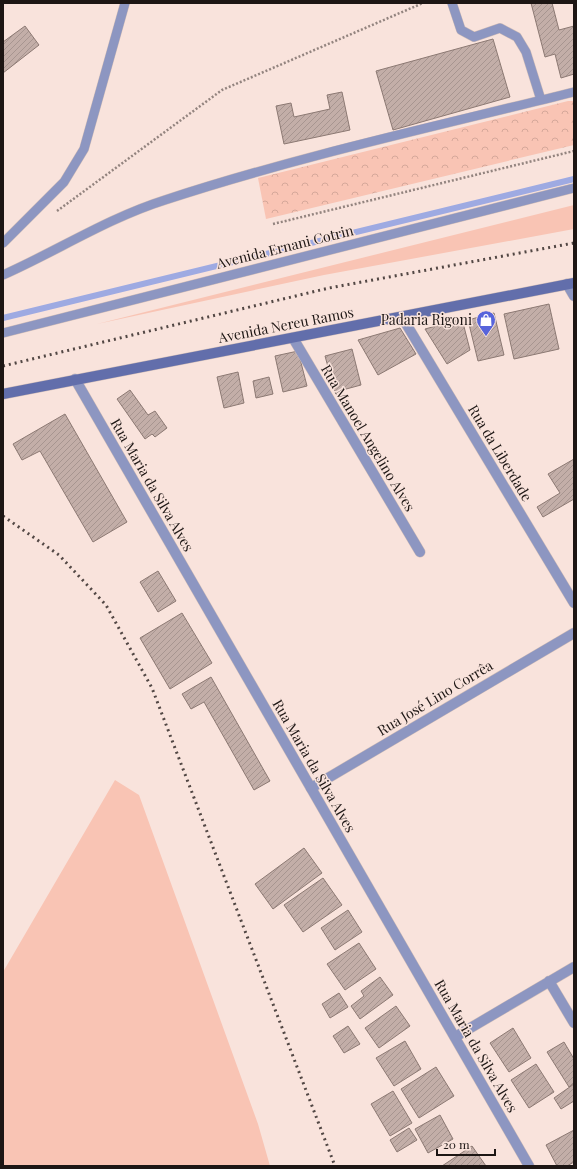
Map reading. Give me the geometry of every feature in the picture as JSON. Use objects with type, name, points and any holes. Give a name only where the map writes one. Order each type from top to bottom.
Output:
[{"type":"main road","name":"Avenida Nereu Ramos","points":[[3,394],[571,284]]},
{"type":"street","points":[[571,284],[574,296]]},
{"type":"street","name":"Rua da Liberdade","points":[[402,317],[574,603]]},
{"type":"street","name":"Rua Manoel Angelino Alves","points":[[293,338],[420,552]]},
{"type":"street","name":"Rua Maria da Silva Alves","points":[[75,379],[529,1166]]},
{"type":"street","name":"Rua José Lino Corrêa","points":[[311,788],[574,633]]},
{"type":"street","points":[[454,1037],[574,967]]},
{"type":"street","points":[[549,981],[574,1023]]},
{"type":"lane","points":[[3,243],[64,182],[84,149],[125,3]]},
{"type":"lane","points":[[452,3],[461,30],[474,37],[500,28],[517,37],[526,52],[541,100]]},
{"type":"lane","points":[[3,275],[111,222],[164,200],[301,161],[574,92]]},
{"type":"lane","name":"Avenida Ernani Cotrin","points":[[3,333],[574,188]]},
{"type":"path","points":[[54,213],[222,90],[423,3]]},
{"type":"path","points":[[273,224],[574,151]]},
{"type":"green space","points":[[568,101],[574,101],[574,145],[266,219],[258,178]]},
{"type":"green space","points":[[574,205],[574,229],[324,275],[97,324]]},
{"type":"green space","points":[[115,780],[139,795],[258,1124],[270,1166],[3,1166],[3,972]]},
{"type":"building","points":[[531,3],[552,3],[559,30],[574,26],[574,74],[561,78],[555,54],[545,57]]},
{"type":"building","points":[[25,26],[39,45],[3,73],[3,42]]},
{"type":"building","points":[[493,39],[510,97],[393,130],[376,71]]},
{"type":"building","points":[[342,92],[350,130],[284,144],[276,106],[291,103],[294,117],[330,109],[327,95]]},
{"type":"building","points":[[549,304],[559,349],[514,359],[504,314]]},
{"type":"building","name":"Padaria Rigoni","points":[[494,313],[504,355],[478,361],[468,320]]},
{"type":"building","points":[[462,319],[470,350],[447,364],[425,329]]},
{"type":"building","points":[[400,328],[416,354],[378,375],[358,340]]},
{"type":"building","points":[[352,349],[361,385],[335,392],[325,356]]},
{"type":"building","points":[[298,351],[307,386],[283,392],[275,356]]},
{"type":"building","points":[[238,372],[244,403],[224,408],[217,377]]},
{"type":"building","points":[[269,377],[273,394],[256,398],[253,381]]},
{"type":"building","points":[[130,390],[148,415],[155,411],[167,428],[155,437],[152,434],[145,439],[117,399]]},
{"type":"building","points":[[65,414],[127,522],[93,542],[40,451],[22,460],[13,444]]},
{"type":"building","points":[[574,459],[574,499],[543,517],[537,507],[560,493],[548,474]]},
{"type":"building","points":[[158,571],[176,601],[158,612],[140,582]]},
{"type":"building","points":[[182,613],[212,663],[170,689],[140,638]]},
{"type":"building","points":[[211,677],[270,781],[254,790],[204,702],[191,709],[182,694]]},
{"type":"building","points":[[304,848],[322,873],[273,909],[255,884]]},
{"type":"building","points":[[323,878],[342,905],[303,932],[284,905]]},
{"type":"building","points":[[348,910],[362,932],[335,950],[321,928]]},
{"type":"building","points":[[359,943],[376,969],[345,990],[327,964]]},
{"type":"building","points":[[380,977],[393,995],[360,1019],[351,1006],[364,996],[361,991]]},
{"type":"building","points":[[339,993],[348,1007],[330,1018],[322,1004]]},
{"type":"building","points":[[396,1006],[410,1026],[379,1048],[365,1028]]},
{"type":"building","points":[[348,1026],[360,1044],[344,1053],[333,1036]]},
{"type":"building","points":[[513,1028],[531,1058],[509,1072],[490,1043]]},
{"type":"building","points":[[405,1041],[421,1069],[394,1086],[376,1058]]},
{"type":"building","points":[[564,1042],[574,1059],[574,1083],[569,1087],[547,1052]]},
{"type":"building","points":[[536,1064],[554,1092],[529,1108],[511,1080]]},
{"type":"building","points":[[436,1067],[454,1096],[419,1118],[401,1089]]},
{"type":"building","points":[[574,1084],[574,1101],[561,1109],[554,1098]]},
{"type":"building","points":[[393,1091],[412,1123],[390,1136],[371,1104]]},
{"type":"building","points":[[440,1115],[453,1139],[428,1153],[415,1129]]},
{"type":"building","points":[[409,1128],[417,1140],[397,1152],[390,1140]]},
{"type":"building","points":[[574,1130],[574,1162],[567,1166],[557,1166],[546,1145]]},
{"type":"building","points":[[472,1146],[486,1166],[442,1166]]},
{"type":"waterway","points":[[3,318],[574,179]]},
{"type":"railway","points":[[3,366],[329,288],[574,243]]},
{"type":"railway","points":[[3,516],[59,555],[106,605],[152,688],[335,1166]]},
{"type":"place","name":"Padaria Rigoni","points":[[486,337]]}]
